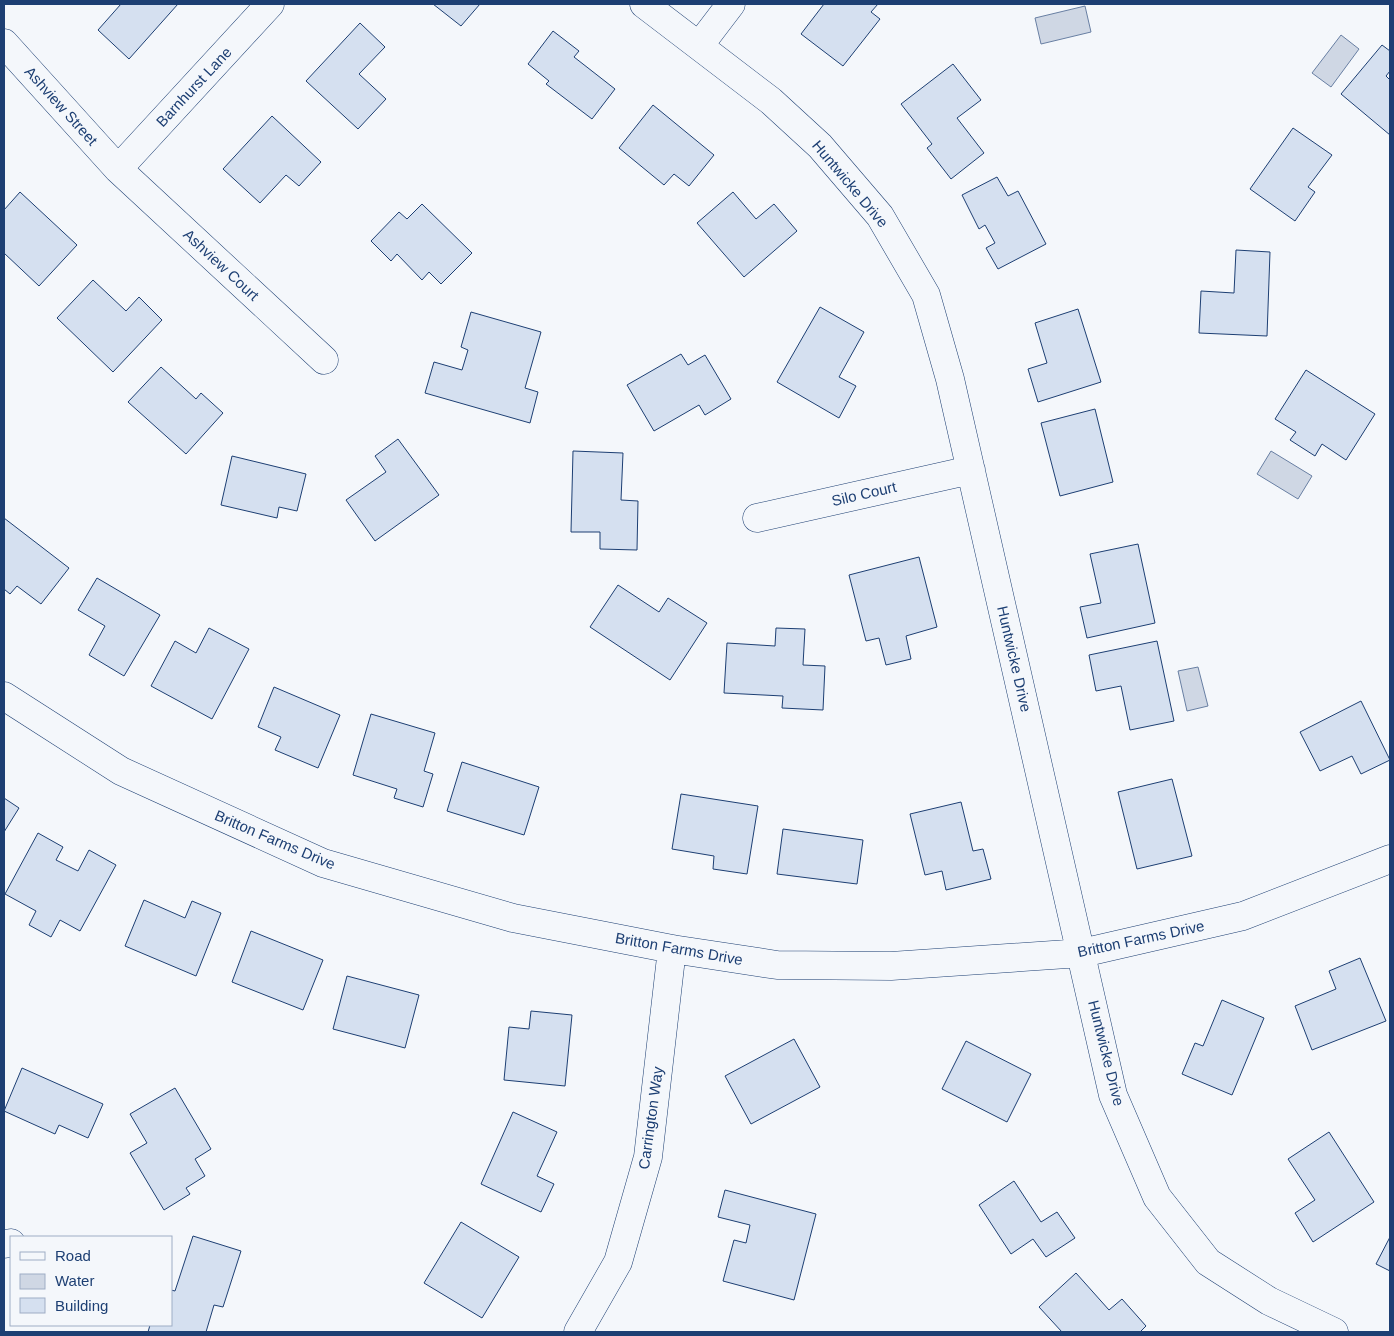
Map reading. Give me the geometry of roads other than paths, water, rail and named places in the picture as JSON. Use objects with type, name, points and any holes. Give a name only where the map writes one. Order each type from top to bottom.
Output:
[{"type":"street","name":"Barnhurst Lane","points":[[118,169],[270,4]]},
{"type":"street","name":"Huntwicke Drive","points":[[644,4],[771,101],[820,146],[880,216],[926,295],[950,379],[972,470],[1113,1095],[1157,1197],[1208,1262],[1269,1301],[1334,1332]]},
{"type":"street","points":[[699,46],[731,4]]},
{"type":"street","name":"Ashview Street","points":[[4,43],[118,169]]},
{"type":"street","name":"Ashview Court","points":[[118,169],[324,360]]},
{"type":"street","name":"Silo Court","points":[[757,518],[972,470]]},
{"type":"street","name":"Britton Farms Drive","points":[[4,696],[121,771],[322,863],[513,918],[672,949],[777,965],[892,966],[1082,953],[1244,916],[1390,859]]},
{"type":"street","name":"Carrington Way","points":[[578,1332],[618,1262],[648,1157],[672,949]]},
{"type":"water","points":[[1085,6],[1091,32],[1041,44],[1035,18]]},
{"type":"water","points":[[1341,35],[1359,49],[1331,87],[1312,73]]},
{"type":"water","points":[[1271,451],[1312,476],[1298,499],[1257,474]]},
{"type":"water","points":[[1198,667],[1208,706],[1187,711],[1178,671]]}]
